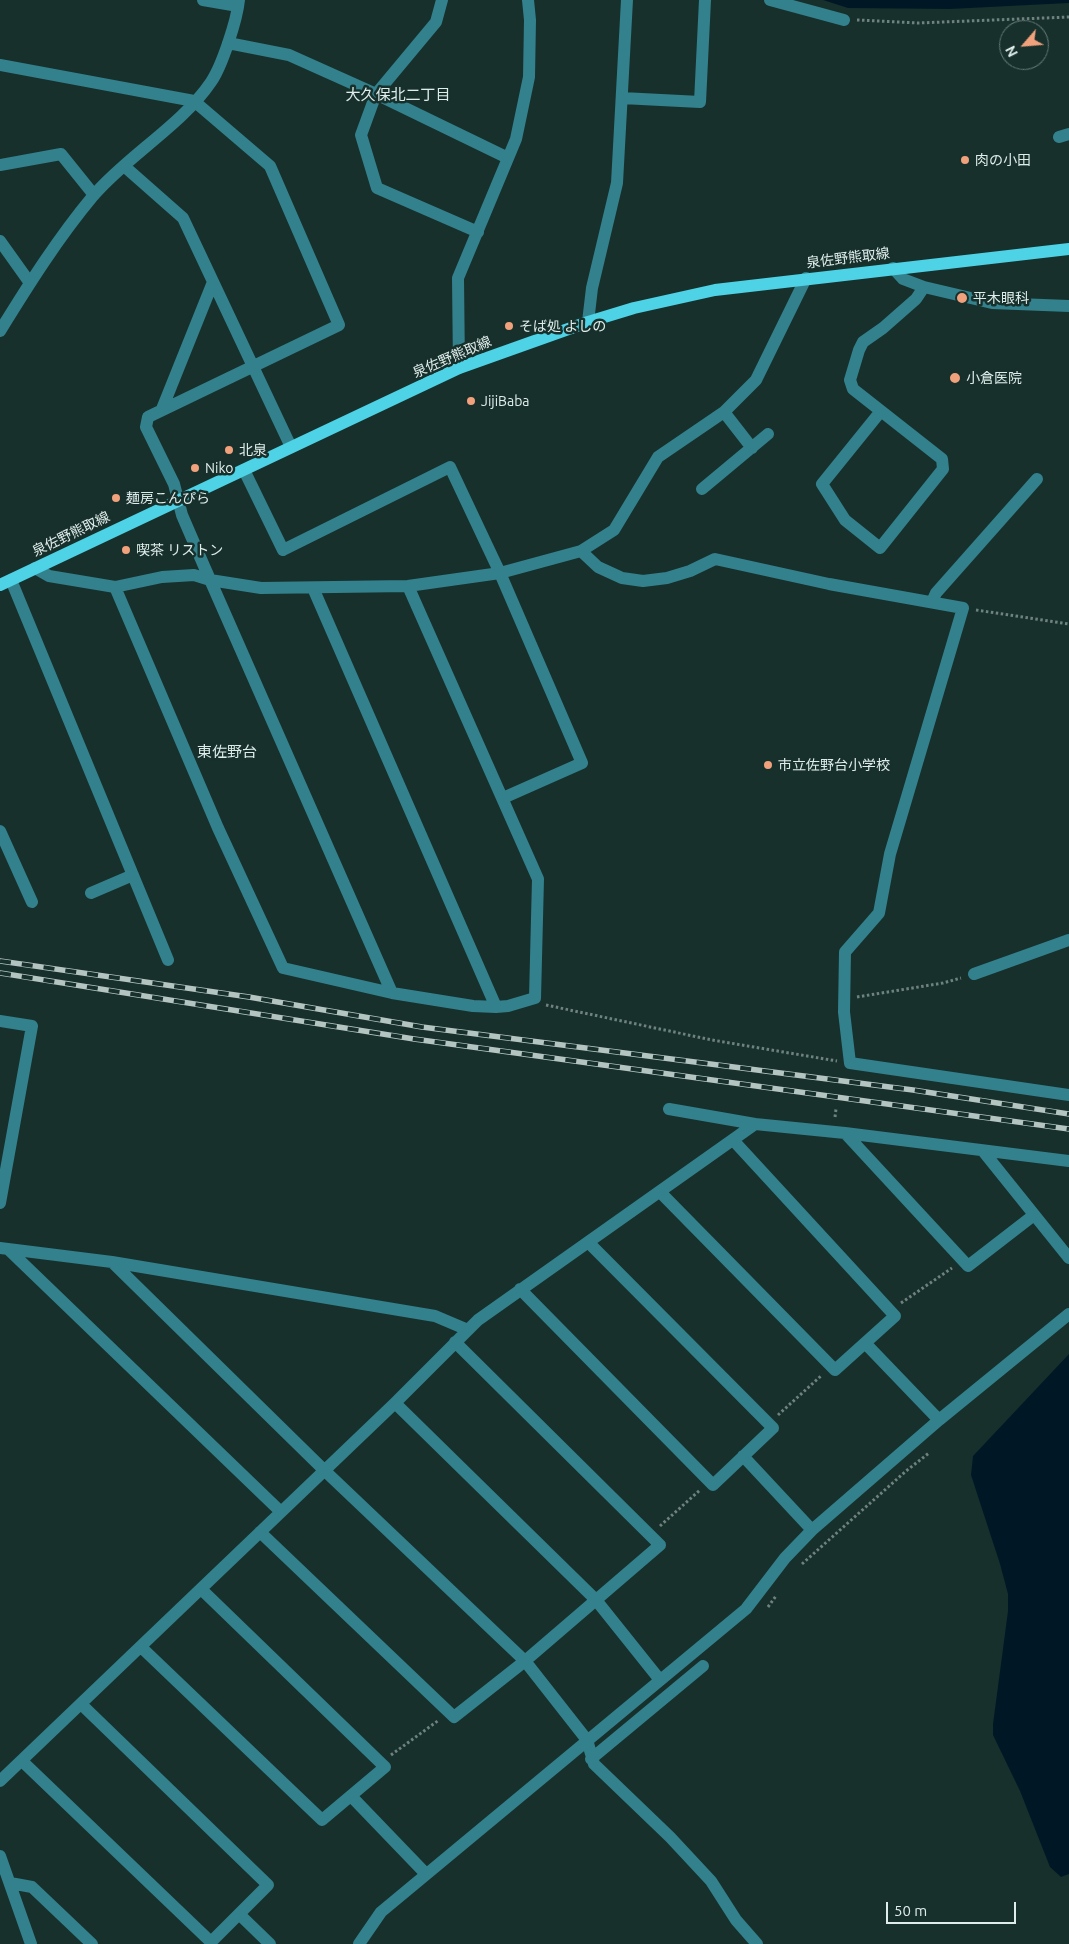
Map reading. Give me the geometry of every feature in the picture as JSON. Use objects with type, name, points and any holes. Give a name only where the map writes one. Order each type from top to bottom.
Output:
[{"type":"main road","name":"泉佐野熊取線","points":[[5,582],[459,368],[588,322],[634,308],[715,290],[1069,248]]},
{"type":"street","points":[[0,331],[62,236],[94,195],[194,101],[211,82],[228,43],[239,3],[203,0]]},
{"type":"street","points":[[442,0],[436,22],[376,94],[361,135],[376,188],[478,232]]},
{"type":"street","points":[[459,368],[458,278],[516,138],[529,77],[530,20],[528,0]]},
{"type":"street","points":[[588,322],[592,288],[617,182],[628,0]]},
{"type":"street","points":[[622,98],[700,102],[706,0]]},
{"type":"street","points":[[770,0],[844,20]]},
{"type":"street","points":[[228,43],[289,55],[376,94],[508,158]]},
{"type":"street","points":[[0,66],[194,101],[270,166],[339,325],[148,416],[146,427],[174,484],[182,515],[392,993]]},
{"type":"street","points":[[0,165],[61,154],[94,195]]},
{"type":"street","points":[[124,166],[183,218],[292,447]]},
{"type":"street","points":[[0,241],[30,283]]},
{"type":"street","points":[[893,268],[903,280],[992,304],[1069,306]]},
{"type":"street","points":[[35,568],[49,576],[115,587],[162,577],[194,575],[210,580],[261,588],[408,586],[500,573],[581,551],[614,530],[658,458],[724,412],[756,380],[806,278]]},
{"type":"street","points":[[162,409],[213,282]]},
{"type":"street","points":[[881,411],[822,484],[845,520],[880,548],[943,469],[942,459],[881,411],[853,389],[850,380],[863,342],[883,328],[916,299],[924,287]]},
{"type":"street","points":[[724,412],[752,448]]},
{"type":"street","points":[[702,490],[768,434]]},
{"type":"street","points":[[244,470],[282,550],[450,467],[500,573],[582,764],[503,798]]},
{"type":"street","points":[[932,602],[936,593],[1038,479]]},
{"type":"street","points":[[581,551],[598,567],[622,578],[643,581],[667,578],[690,571],[715,559],[829,584],[963,608],[890,854],[879,913],[845,952],[844,999],[850,1063],[1069,1095]]},
{"type":"street","points":[[5,582],[133,875],[168,960]]},
{"type":"street","points":[[115,587],[218,828],[283,968],[392,993],[473,1006],[508,1006],[535,998],[538,879],[408,586]]},
{"type":"street","points":[[313,588],[496,1007]]},
{"type":"street","points":[[0,831],[32,902]]},
{"type":"street","points":[[92,893],[133,875]]},
{"type":"street","points":[[974,974],[1069,940]]},
{"type":"street","points":[[0,1021],[32,1026],[0,1203]]},
{"type":"street","points":[[669,1109],[690,1111],[755,1124],[845,1133],[1069,1161]]},
{"type":"street","points":[[0,1781],[489,1311],[755,1124]]},
{"type":"street","points":[[845,1133],[968,1266],[1034,1215]]},
{"type":"street","points":[[660,1192],[835,1370],[895,1316],[733,1140]]},
{"type":"street","points":[[983,1151],[1069,1258]]},
{"type":"street","points":[[520,1289],[713,1485],[773,1428],[588,1242]]},
{"type":"street","points":[[5,1249],[112,1262],[435,1316],[468,1330]]},
{"type":"street","points":[[5,1249],[281,1512]]},
{"type":"street","points":[[112,1262],[324,1470],[525,1661],[587,1740],[594,1764],[670,1837],[711,1881],[736,1920],[757,1944]]},
{"type":"street","points":[[359,1944],[381,1912],[746,1609],[785,1558],[812,1530],[939,1420],[1069,1314]]},
{"type":"street","points":[[260,1532],[454,1717],[525,1661],[660,1545],[455,1342]]},
{"type":"street","points":[[865,1343],[939,1420]]},
{"type":"street","points":[[395,1403],[596,1600],[660,1680]]},
{"type":"street","points":[[743,1456],[812,1530]]},
{"type":"street","points":[[141,1647],[322,1820],[385,1767],[201,1589]]},
{"type":"street","points":[[591,1759],[703,1666]]},
{"type":"street","points":[[22,1761],[211,1942],[268,1885],[81,1704]]},
{"type":"street","points":[[351,1796],[426,1874]]},
{"type":"street","points":[[0,1856],[30,1944]]},
{"type":"street","points":[[10,1883],[32,1887],[92,1944]]},
{"type":"street","points":[[239,1914],[270,1944]]},
{"type":"path","points":[[844,20],[918,23],[1069,17]]},
{"type":"path","points":[[963,608],[1069,624]]},
{"type":"path","points":[[844,999],[943,983],[974,974]]},
{"type":"path","points":[[535,998],[544,1004],[712,1040],[850,1063]]},
{"type":"path","points":[[890,1311],[963,1261]]},
{"type":"path","points":[[768,1424],[832,1366]]},
{"type":"path","points":[[801,1565],[929,1452]]},
{"type":"path","points":[[650,1535],[710,1481]]},
{"type":"path","points":[[768,1608],[777,1594]]},
{"type":"path","points":[[381,1762],[450,1713]]},
{"type":"water","points":[[823,0],[1069,0],[1069,3],[950,9],[848,8]]},
{"type":"water","points":[[1069,1354],[1069,1874],[1061,1877],[1050,1867],[1020,1791],[993,1735],[1008,1611],[1008,1594],[971,1475],[973,1456]]},
{"type":"railway","points":[[0,961],[249,997],[422,1027],[913,1090],[1069,1114]]},
{"type":"railway","points":[[0,973],[414,1039],[1069,1129]]},
{"type":"place","name":"肉の小田","points":[[965,160]]},
{"type":"place","name":"平木眼科","points":[[962,298]]},
{"type":"place","name":"そば処 よしの","points":[[509,326]]},
{"type":"place","name":"小倉医院","points":[[955,378]]},
{"type":"place","name":"JijiBaba","points":[[471,401]]},
{"type":"place","name":"北泉","points":[[229,450]]},
{"type":"place","name":"Niko","points":[[195,468]]},
{"type":"place","name":"麺房こんぴら","points":[[116,498]]},
{"type":"place","name":"喫茶 リストン","points":[[126,550]]},
{"type":"place","name":"市立佐野台小学校","points":[[768,765]]},
{"type":"district","name":"大久保北二丁目","points":[[398,95]]},
{"type":"district","name":"東佐野台","points":[[227,752]]}]
